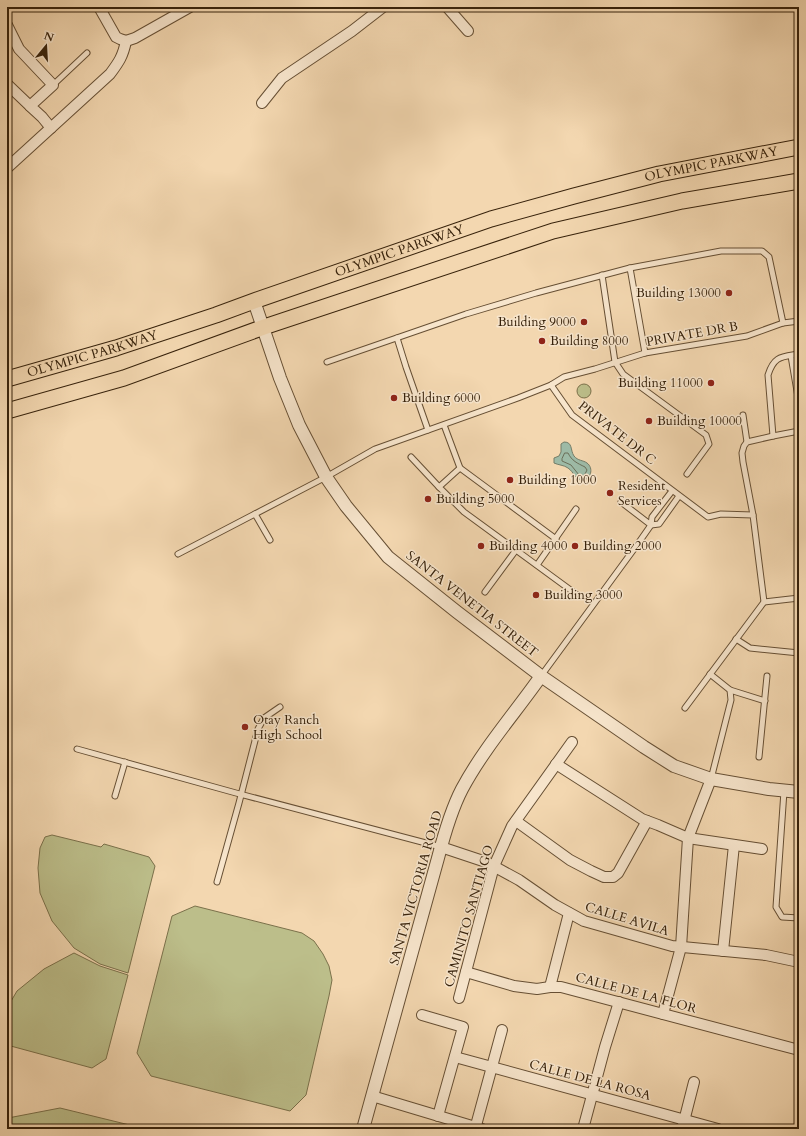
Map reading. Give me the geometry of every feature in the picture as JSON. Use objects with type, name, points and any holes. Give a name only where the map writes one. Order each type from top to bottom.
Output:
[{"type":"main road","name":"OLYMPIC PARKWAY","points":[[7,379],[116,348],[216,315],[491,219],[659,174],[799,147]]},
{"type":"main road","points":[[7,412],[124,378],[264,327],[553,231],[682,201],[799,181]]},
{"type":"street","points":[[99,7],[116,37],[126,40],[135,38],[190,7]]},
{"type":"street","points":[[262,102],[282,78],[352,31],[383,7]]},
{"type":"street","points":[[447,7],[468,31]]},
{"type":"street","points":[[7,25],[19,49],[53,85],[30,106]]},
{"type":"street","points":[[7,168],[110,74],[120,60],[126,40]]},
{"type":"street","points":[[7,84],[42,117],[51,128]]},
{"type":"street","name":"SANTA VENETIA STREET","points":[[254,301],[280,378],[299,425],[326,477],[346,506],[388,557],[541,676],[674,766],[711,779],[769,789],[799,792]]},
{"type":"street","name":"SANTA VICTORIA ROAD","points":[[363,1129],[441,847],[452,813],[462,789],[484,754],[541,676]]},
{"type":"street","name":"CAMINITO SANTIAGO","points":[[459,998],[494,866],[504,842],[512,826],[572,742]]},
{"type":"street","points":[[556,764],[642,819],[688,838],[762,849]]},
{"type":"street","points":[[663,1014],[681,947],[688,838],[711,779]]},
{"type":"street","points":[[516,821],[570,860],[604,877],[613,877],[618,873],[647,821]]},
{"type":"street","points":[[723,951],[734,845]]},
{"type":"street","name":"CALLE AVILA","points":[[441,847],[494,866],[519,880],[555,905],[584,921],[672,946],[766,955],[799,962]]},
{"type":"street","points":[[550,987],[569,913]]},
{"type":"street","name":"CALLE DE LA FLOR","points":[[466,972],[514,986],[536,989],[561,987],[799,1050]]},
{"type":"street","points":[[583,1129],[605,1047],[620,1002]]},
{"type":"street","points":[[422,1015],[463,1027],[438,1116]]},
{"type":"street","points":[[372,1096],[478,1128],[502,1030]]},
{"type":"street","name":"CALLE DE LA ROSA","points":[[455,1057],[593,1094],[683,1125],[718,1129]]},
{"type":"street","points":[[683,1125],[694,1082]]},
{"type":"lane","points":[[53,85],[87,53]]},
{"type":"lane","points":[[327,362],[466,314],[522,297],[630,268],[721,251],[762,252],[769,258],[783,323]]},
{"type":"lane","points":[[630,268],[645,353]]},
{"type":"lane","points":[[602,276],[616,362],[624,374],[706,435],[709,444],[687,474]]},
{"type":"lane","name":"PRIVATE DR B","points":[[178,554],[326,477],[375,449],[518,398],[551,385],[564,376],[645,353],[747,336],[783,323],[799,321]]},
{"type":"lane","points":[[396,338],[428,430]]},
{"type":"lane","points":[[773,436],[768,375],[774,362],[779,358],[799,354]]},
{"type":"lane","points":[[791,356],[799,403]]},
{"type":"lane","name":"PRIVATE DR C","points":[[551,385],[572,415],[708,517],[721,514],[753,515]]},
{"type":"lane","points":[[685,708],[764,602],[753,515],[743,462],[742,452],[747,442],[743,416]]},
{"type":"lane","points":[[444,425],[460,468],[556,539]]},
{"type":"lane","points":[[747,442],[799,431]]},
{"type":"lane","points":[[411,457],[464,512],[576,594]]},
{"type":"lane","points":[[439,487],[460,468]]},
{"type":"lane","points":[[541,676],[651,524],[652,517],[676,493]]},
{"type":"lane","points":[[621,502],[651,524],[659,524],[676,493]]},
{"type":"lane","points":[[537,565],[576,510]]},
{"type":"lane","points":[[255,514],[270,540]]},
{"type":"lane","points":[[485,592],[516,550]]},
{"type":"lane","points":[[764,602],[799,598]]},
{"type":"lane","points":[[736,639],[750,648],[799,653]]},
{"type":"lane","points":[[710,674],[730,690],[765,701]]},
{"type":"lane","points":[[759,757],[767,676]]},
{"type":"lane","points":[[711,779],[731,700],[730,690]]},
{"type":"lane","points":[[217,882],[258,729],[264,718],[280,706]]},
{"type":"lane","points":[[77,749],[441,847]]},
{"type":"lane","points":[[115,796],[124,762]]},
{"type":"lane","points":[[784,790],[776,907],[782,917],[799,918]]},
{"type":"green space","points":[[581,384],[587,384],[591,388],[591,394],[587,398],[581,398],[577,394],[577,388]]},
{"type":"green space","points":[[52,835],[101,847],[104,844],[149,857],[155,866],[128,973],[100,964],[74,948],[52,921],[40,893],[38,868],[40,848],[45,837]]},
{"type":"green space","points":[[195,906],[302,933],[314,941],[329,966],[332,980],[306,1095],[290,1111],[151,1076],[137,1053],[172,916]]},
{"type":"green space","points":[[74,953],[100,966],[128,975],[106,1059],[92,1068],[7,1045],[7,1008],[17,991],[44,969]]},
{"type":"green space","points":[[60,1108],[146,1129],[7,1129],[8,1118]]},
{"type":"water","points":[[564,442],[569,443],[576,458],[589,465],[591,471],[588,478],[580,480],[565,466],[554,463],[554,458],[559,456],[561,452],[561,444]]},
{"type":"place","name":"Building 13000","points":[[729,293]]},
{"type":"place","name":"Building 9000","points":[[584,322]]},
{"type":"place","name":"Building 8000","points":[[542,341]]},
{"type":"place","name":"Building 11000","points":[[711,383]]},
{"type":"place","name":"Building 6000","points":[[394,398]]},
{"type":"place","name":"Building 10000","points":[[649,421]]},
{"type":"place","name":"Building 1000","points":[[510,480]]},
{"type":"place","name":"Resident Services","points":[[610,493]]},
{"type":"place","name":"Building 5000","points":[[428,499]]},
{"type":"place","name":"Building 4000","points":[[481,546]]},
{"type":"place","name":"Building 2000","points":[[575,546]]},
{"type":"place","name":"Building 3000","points":[[536,595]]},
{"type":"place","name":"Otay Ranch High School","points":[[245,727]]}]
